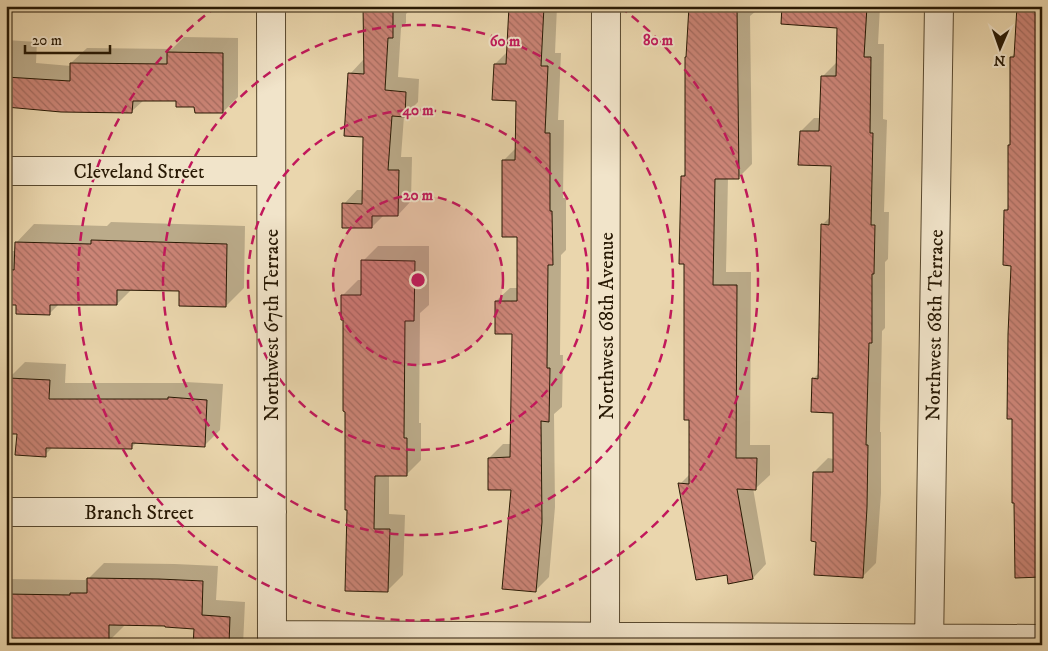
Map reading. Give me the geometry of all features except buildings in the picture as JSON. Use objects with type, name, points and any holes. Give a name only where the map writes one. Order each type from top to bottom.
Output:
[{"type":"street","name":"Northwest 67th Terrace","points":[[271,6],[272,640]]},
{"type":"street","name":"Northwest 68th Avenue","points":[[605,641],[606,6]]},
{"type":"street","name":"Northwest 68th Terrace","points":[[929,642],[939,6]]},
{"type":"street","name":"Cleveland Street","points":[[6,171],[271,171]]},
{"type":"street","name":"Branch Street","points":[[6,512],[272,512]]},
{"type":"street","points":[[272,640],[929,642],[1042,639]]}]
